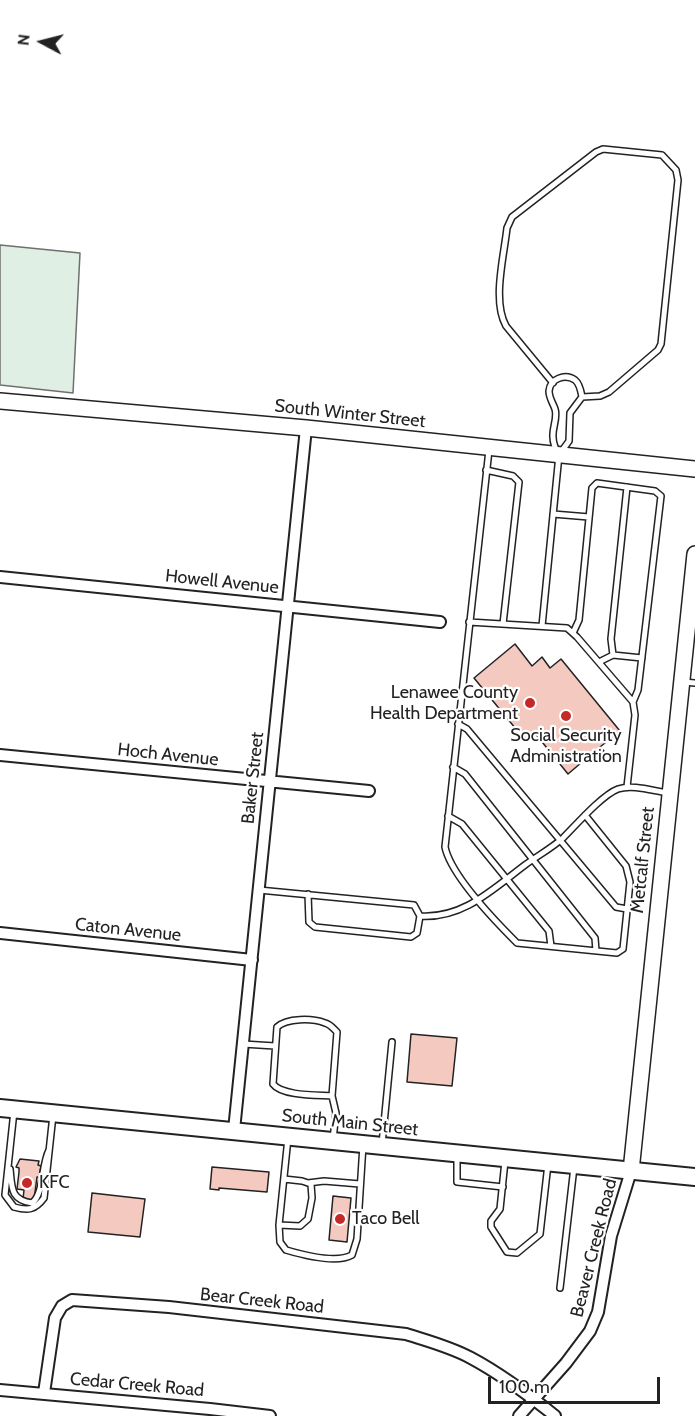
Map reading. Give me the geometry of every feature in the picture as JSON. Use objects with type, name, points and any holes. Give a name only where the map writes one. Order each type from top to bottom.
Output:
[{"type":"main road","name":"South Main Street","points":[[7,1109],[695,1177]]},
{"type":"street","name":"South Winter Street","points":[[0,401],[306,429],[695,469]]},
{"type":"street","name":"Baker Street","points":[[234,1131],[306,429]]},
{"type":"street","name":"Metcalf Street","points":[[631,1171],[670,794],[688,682],[695,554]]},
{"type":"street","name":"Howell Avenue","points":[[0,577],[440,622]]},
{"type":"street","name":"Hoch Avenue","points":[[0,754],[369,791]]},
{"type":"street","name":"Caton Avenue","points":[[0,933],[252,960]]},
{"type":"street","name":"Beaver Creek Road","points":[[519,1416],[566,1363],[590,1331],[598,1312],[611,1236],[631,1171]]},
{"type":"street","name":"Bear Creek Road","points":[[44,1393],[55,1318],[62,1306],[72,1300],[169,1307],[406,1334],[438,1343],[471,1358],[533,1399]]},
{"type":"street","name":"Cedar Creek Road","points":[[0,1390],[208,1412],[270,1416]]},
{"type":"street","points":[[533,1399],[555,1416]]},
{"type":"lane","points":[[552,383],[500,316],[499,302],[507,228],[512,217],[603,149],[662,155],[676,170],[678,180],[661,344],[658,350],[609,392],[600,396],[582,397]]},
{"type":"lane","points":[[542,626],[559,455],[569,441],[570,413],[582,397],[581,389],[574,380],[559,377],[552,383],[549,390],[556,411],[552,440],[559,455]]},
{"type":"lane","points":[[556,411],[570,413]]},
{"type":"lane","points":[[489,448],[445,847],[447,858],[478,901],[517,943],[617,953],[623,949],[630,882],[626,866],[585,815]]},
{"type":"lane","points":[[486,470],[513,476],[519,482],[503,624]]},
{"type":"lane","points":[[573,633],[579,620],[592,488],[597,483],[655,491],[660,496],[638,690],[633,702],[635,715],[627,787]]},
{"type":"lane","points":[[613,655],[611,639],[627,487]]},
{"type":"lane","points":[[553,514],[589,517]]},
{"type":"lane","points":[[469,622],[567,628],[633,702]]},
{"type":"lane","points":[[599,662],[613,655],[642,658]]},
{"type":"lane","points":[[458,724],[467,729],[616,907],[627,909]]},
{"type":"lane","points":[[453,767],[465,774],[595,938],[596,951]]},
{"type":"lane","points":[[420,916],[449,913],[478,901],[560,840],[585,815],[616,790],[627,787],[670,794]]},
{"type":"lane","points":[[448,816],[462,824],[549,931],[551,946]]},
{"type":"lane","points":[[259,890],[308,894],[414,905],[420,916],[417,933],[411,937],[315,927],[309,922],[308,894]]},
{"type":"lane","points":[[332,1096],[284,1092],[276,1089],[272,1078],[277,1027],[282,1022],[319,1021],[326,1023],[337,1032],[332,1096],[336,1113],[333,1141]]},
{"type":"lane","points":[[382,1146],[392,1042]]},
{"type":"lane","points":[[243,1044],[275,1046]]},
{"type":"lane","points":[[7,1109],[12,1186],[15,1196],[22,1201],[32,1203],[38,1197],[43,1162],[50,1146]]},
{"type":"lane","points":[[9,1158],[5,1195],[14,1207],[30,1210],[37,1207],[44,1198],[54,1113]]},
{"type":"lane","points":[[289,1136],[279,1225],[280,1242],[286,1250],[304,1255],[344,1259],[352,1255],[357,1239],[363,1144]]},
{"type":"lane","points":[[457,1153],[457,1182],[503,1187]]},
{"type":"lane","points":[[506,1158],[501,1209],[491,1221],[491,1227],[507,1252],[517,1253],[540,1234],[549,1163]]},
{"type":"lane","points":[[560,1288],[574,1165]]},
{"type":"lane","points":[[284,1179],[307,1183],[324,1181],[360,1184]]},
{"type":"lane","points":[[279,1225],[300,1226],[308,1219],[312,1198],[311,1184],[307,1183]]},
{"type":"green space","points":[[0,245],[80,253],[73,393],[0,385]]},
{"type":"building","points":[[515,644],[532,666],[542,657],[550,668],[561,659],[620,731],[600,747],[604,751],[592,761],[588,757],[568,774],[534,732],[525,740],[474,678]]},
{"type":"building","points":[[411,1034],[457,1038],[452,1086],[407,1082]]},
{"type":"building","name":"KFC","points":[[20,1159],[39,1161],[38,1165],[41,1166],[34,1200],[23,1199],[24,1190],[17,1189],[19,1168],[16,1167]]},
{"type":"building","points":[[212,1167],[269,1172],[267,1192],[210,1189]]},
{"type":"building","points":[[92,1193],[145,1199],[140,1237],[88,1232]]},
{"type":"building","name":"Taco Bell","points":[[333,1196],[351,1198],[347,1242],[329,1240]]},
{"type":"place","name":"Lenawee County Health Department","points":[[530,703]]},
{"type":"place","name":"Social Security Administration","points":[[566,716]]},
{"type":"place","name":"KFC","points":[[27,1183]]},
{"type":"place","name":"Taco Bell","points":[[340,1219]]}]
